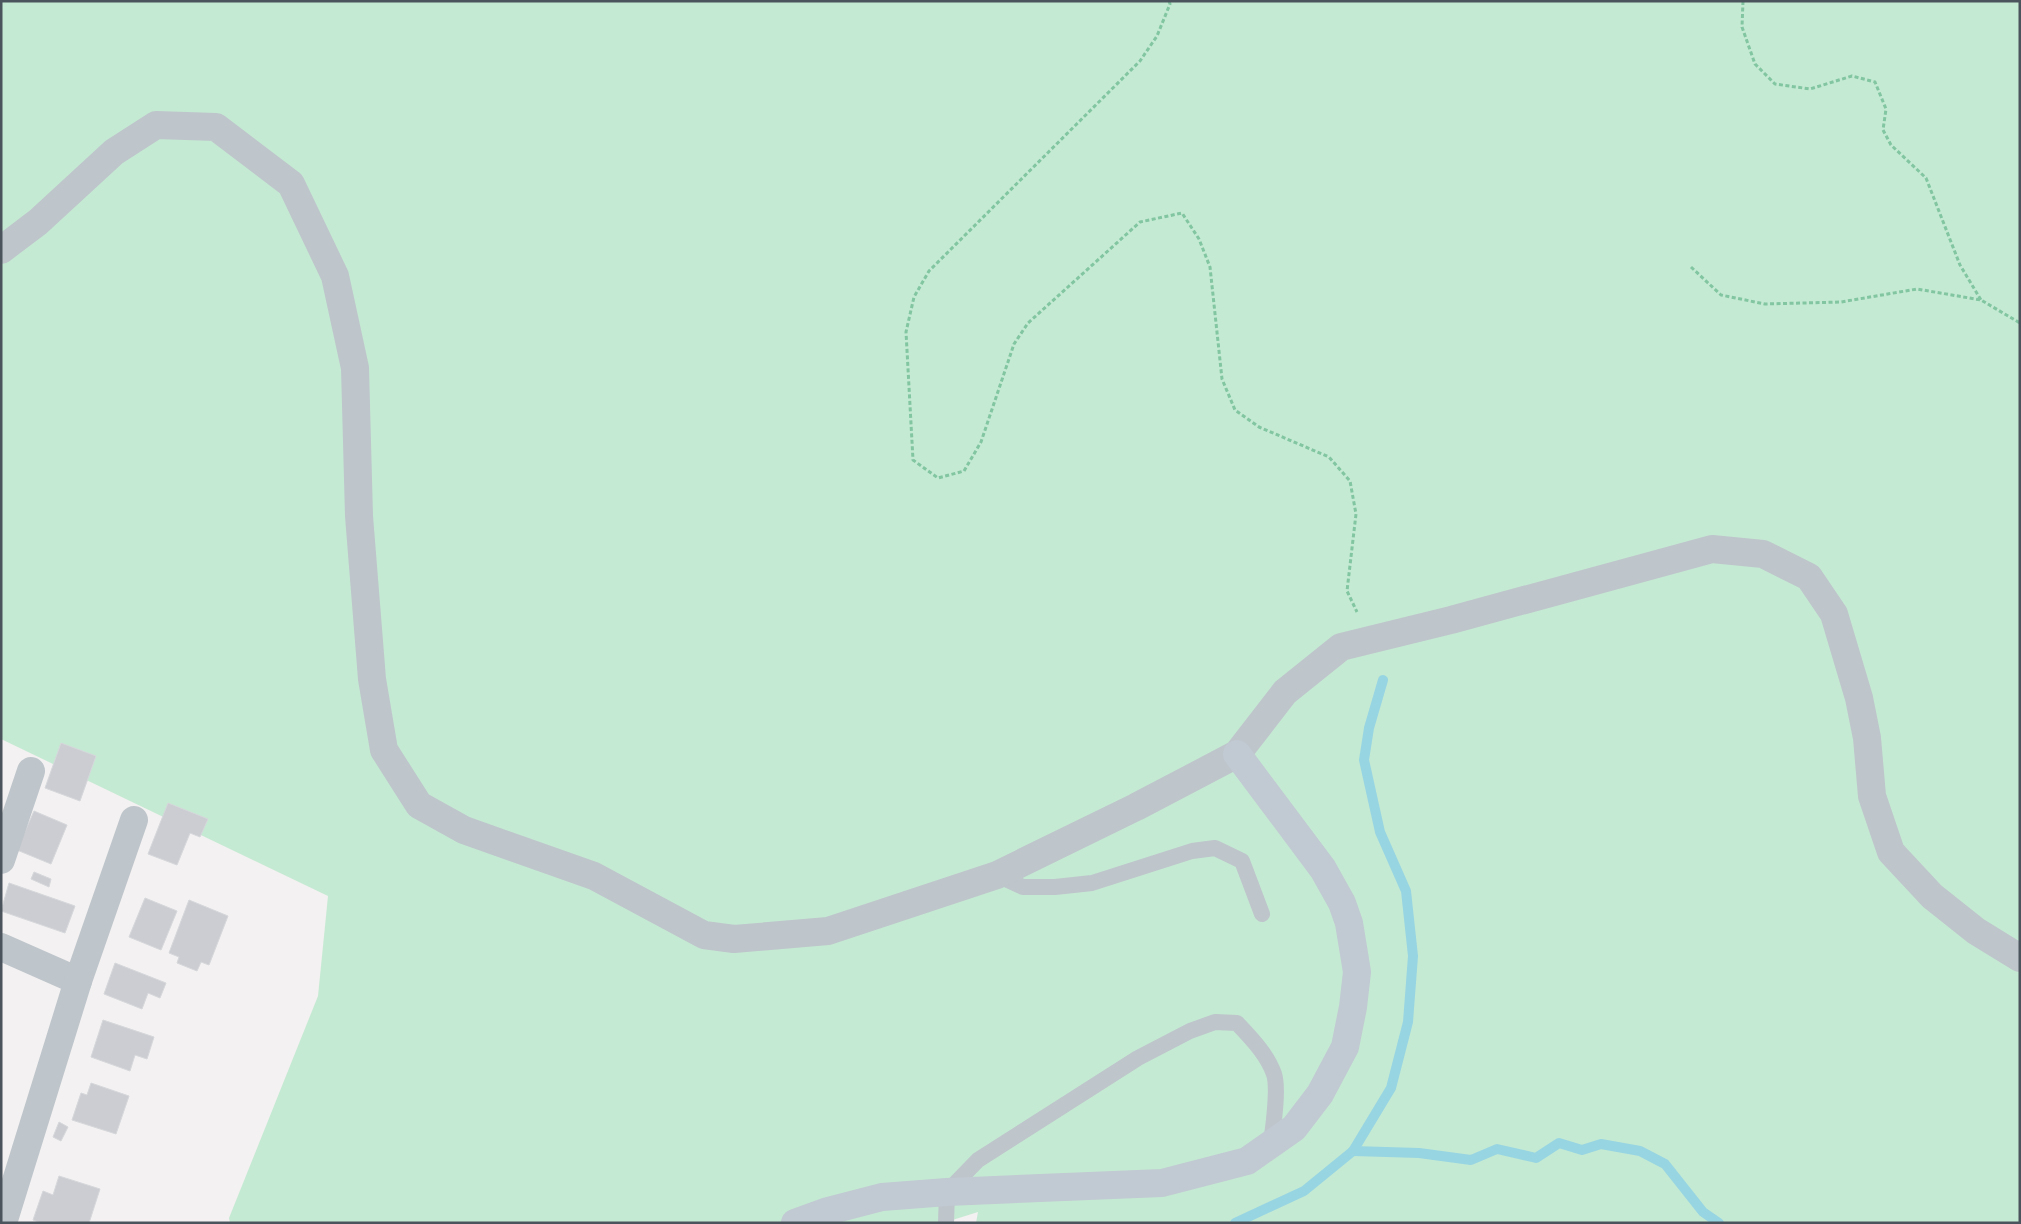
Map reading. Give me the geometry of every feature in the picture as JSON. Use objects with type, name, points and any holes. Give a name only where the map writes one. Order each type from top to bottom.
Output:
[{"type":"street","points":[[1,250],[38,222],[114,152],[156,125],[216,127],[291,184],[335,276],[355,368],[359,516],[372,680],[384,750],[419,805],[464,830],[594,876],[704,935],[727,938],[828,931],[998,875],[1136,807],[1237,754],[1285,692],[1341,647],[1451,620],[1712,549],[1763,554],[1809,577],[1834,614],[1859,698],[1868,738],[1872,796],[1892,852],[1932,896],[1976,931],[2020,958]]},
{"type":"street","points":[[795,1223],[828,1211],[882,1197],[947,1192],[1162,1183],[1247,1161],[1294,1128],[1320,1094],[1345,1047],[1353,1007],[1357,972],[1349,923],[1342,904],[1323,869],[1237,754]]},
{"type":"street","points":[[1,860],[31,772]]},
{"type":"street","points":[[4,1223],[78,981],[134,820]]},
{"type":"street","points":[[1,947],[78,981]]},
{"type":"lane","points":[[998,875],[1023,888],[1092,883],[1192,851],[1215,848],[1242,861],[1262,914]]},
{"type":"lane","points":[[946,1223],[947,1192],[978,1160],[1138,1058],[1190,1030],[1215,1022],[1237,1023],[1259,1047],[1274,1075],[1275,1103],[1271,1144]]},
{"type":"path","points":[[1169,1],[1170,4],[1158,36],[1140,61],[929,271],[914,297],[906,332],[913,460],[938,478],[964,471],[981,442],[1014,344],[1028,323],[1140,222],[1182,213],[1199,239],[1210,267],[1222,379],[1235,410],[1259,427],[1329,457],[1350,481],[1356,514],[1347,592],[1358,615]]},
{"type":"path","points":[[1743,1],[1742,27],[1755,64],[1775,84],[1810,89],[1852,76],[1875,82],[1886,110],[1883,130],[1891,145],[1926,178],[1960,265],[1981,300]]},
{"type":"path","points":[[1691,267],[1721,295],[1765,304],[1841,302],[1917,289],[1981,300],[2020,323]]},
{"type":"green space","points":[[1,1],[2020,1],[2020,1223],[976,1223],[978,1212],[943,1223],[230,1223],[229,1218],[318,996],[328,896],[1,739]]},
{"type":"building","points":[[61,743],[96,756],[80,801],[45,788]]},
{"type":"building","points":[[168,803],[208,819],[200,837],[190,833],[177,865],[148,854]]},
{"type":"building","points":[[34,811],[67,825],[51,864],[17,850]]},
{"type":"building","points":[[34,872],[51,879],[49,887],[31,879]]},
{"type":"building","points":[[9,883],[75,906],[65,933],[1,911]]},
{"type":"building","points":[[145,898],[177,911],[161,950],[129,937]]},
{"type":"building","points":[[189,900],[228,916],[209,965],[201,962],[197,971],[177,963],[179,957],[169,953]]},
{"type":"building","points":[[115,963],[166,983],[160,998],[148,993],[142,1009],[104,994]]},
{"type":"building","points":[[103,1020],[154,1037],[147,1059],[135,1055],[130,1071],[91,1057]]},
{"type":"building","points":[[91,1083],[129,1096],[116,1134],[72,1120],[81,1093],[87,1095]]},
{"type":"building","points":[[59,1122],[68,1127],[61,1141],[53,1137]]},
{"type":"building","points":[[59,1176],[100,1189],[89,1223],[41,1223],[33,1220],[43,1191],[53,1195]]},
{"type":"waterway","points":[[1235,1223],[1304,1191],[1353,1151],[1391,1088],[1408,1022],[1413,956],[1406,891],[1380,832],[1364,760],[1369,728],[1383,680]]},
{"type":"waterway","points":[[1353,1151],[1419,1153],[1471,1160],[1497,1149],[1536,1158],[1559,1143],[1582,1150],[1601,1144],[1640,1151],[1665,1164],[1703,1212],[1719,1223]]}]
